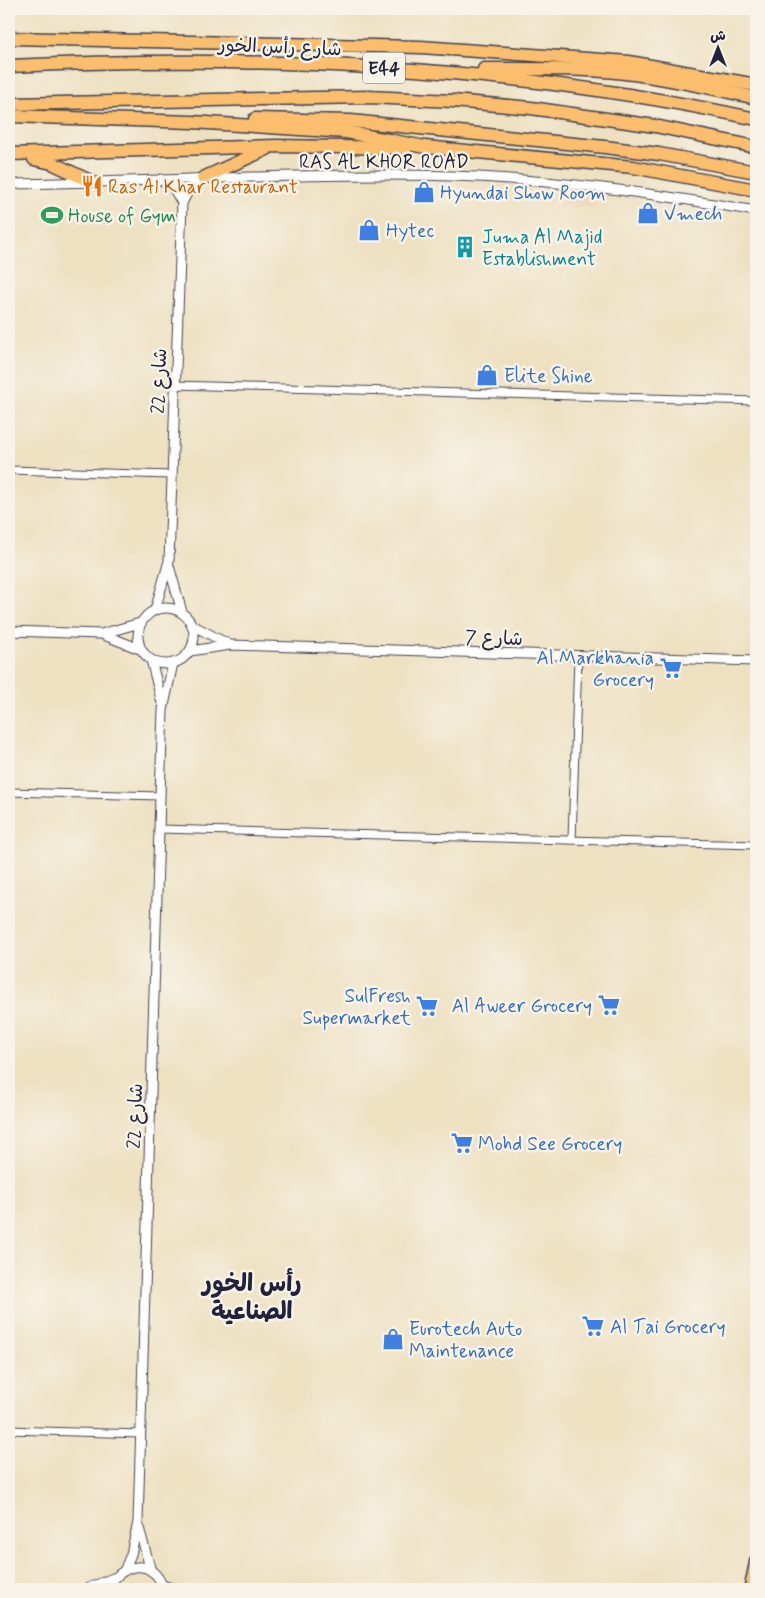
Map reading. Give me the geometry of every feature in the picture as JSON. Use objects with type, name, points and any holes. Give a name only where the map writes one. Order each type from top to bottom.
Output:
[{"type":"highway","points":[[9,38],[421,47],[629,62],[756,85]]},
{"type":"highway","name":"شارع رأس الخور","points":[[9,66],[202,62],[425,69],[597,90],[756,119]]},
{"type":"highway","points":[[425,69],[608,72],[668,79],[756,98]]},
{"type":"highway","name":"E44","points":[[9,104],[369,98],[443,101],[530,108],[645,124],[756,147]]},
{"type":"highway","points":[[9,116],[192,122],[346,132],[425,147]]},
{"type":"highway","points":[[192,122],[290,118],[351,121],[614,148],[756,172]]},
{"type":"highway","points":[[203,178],[276,146]]},
{"type":"highway","points":[[9,154],[276,146],[425,147],[623,166],[753,188]]},
{"type":"highway","points":[[9,160],[46,161],[90,181]]},
{"type":"main road","points":[[751,1561],[751,1584]]},
{"type":"street","name":"RAS AL KHOR ROAD","points":[[9,184],[161,178],[452,176],[579,185],[756,211]]},
{"type":"street","points":[[161,178],[174,189],[182,203]]},
{"type":"street","points":[[182,203],[190,188],[203,178]]},
{"type":"street","name":"شارع 22","points":[[182,203],[169,561],[173,587],[182,612]]},
{"type":"street","points":[[174,385],[756,401]]},
{"type":"street","points":[[9,470],[171,476]]},
{"type":"street","name":"شارع 22","points":[[155,610],[169,561]]},
{"type":"street","points":[[140,650],[137,632],[140,623],[155,610],[164,608],[182,612],[192,625],[230,645]]},
{"type":"street","points":[[9,631],[101,634],[140,623]]},
{"type":"street","points":[[101,634],[140,650],[151,660],[158,663],[173,663],[183,659],[190,651],[194,634],[192,625]]},
{"type":"street","name":"شارع 7","points":[[190,651],[230,645],[756,662]]},
{"type":"street","points":[[572,840],[578,657]]},
{"type":"street","name":"شارع 22","points":[[151,660],[163,710]]},
{"type":"street","name":"شارع 22","points":[[125,1569],[131,1554],[138,1522],[163,710],[173,663]]},
{"type":"street","points":[[9,792],[160,796]]},
{"type":"street","points":[[159,829],[756,845]]},
{"type":"street","points":[[9,1430],[141,1434]]},
{"type":"street","name":"شارع 22","points":[[138,1522],[151,1571]]},
{"type":"street","points":[[86,1589],[113,1578],[125,1569],[134,1567],[151,1571],[162,1587],[174,1589]]},
{"type":"street","points":[[108,1589],[113,1578]]},
{"type":"shaded area","points":[[561,192],[595,195],[595,207],[561,206]]},
{"type":"place","name":"Ras Al Khar Restaurant","points":[[92,186]]},
{"type":"place","name":"Hyundai Show Room","points":[[424,192]]},
{"type":"place","name":"Vmech","points":[[648,213]]},
{"type":"place","name":"House of Gym","points":[[52,215]]},
{"type":"place","name":"Hytec","points":[[369,230]]},
{"type":"place","name":"Juma Al Majid Establishment","points":[[465,247]]},
{"type":"place","name":"Elite Shine","points":[[487,375]]},
{"type":"place","name":"Al Markhania Grocery","points":[[671,668]]},
{"type":"place","name":"Al Aweer Grocery","points":[[609,1005]]},
{"type":"place","name":"SulFresh Supermarket","points":[[427,1006]]},
{"type":"place","name":"Mohd See Grocery","points":[[462,1143]]},
{"type":"place","name":"Al Tai Grocery","points":[[593,1326]]},
{"type":"place","name":"Eurotech Auto Maintenance","points":[[393,1339]]},
{"type":"district","name":"رأس الخور الصناعية","points":[[252,1297]]}]
